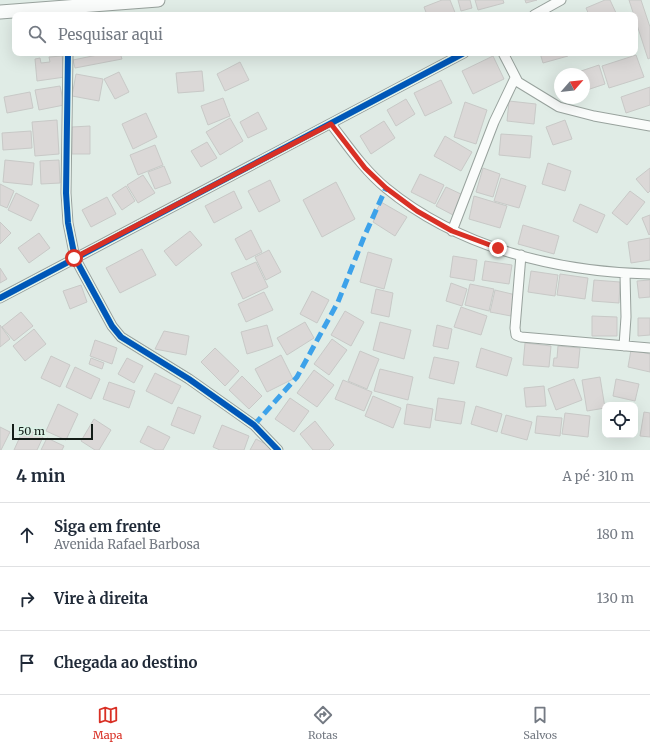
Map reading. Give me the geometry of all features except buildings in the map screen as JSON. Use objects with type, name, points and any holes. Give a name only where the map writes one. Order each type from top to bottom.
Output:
[{"type":"main road","points":[[0,12],[65,11],[91,3],[158,0]]},
{"type":"street","points":[[539,12],[561,0]]},
{"type":"street","points":[[68,56],[66,193],[68,224],[74,258],[112,326],[121,337],[189,378],[254,425],[278,450]]},
{"type":"street","points":[[0,298],[458,56]]},
{"type":"street","points":[[505,56],[515,78],[521,85],[559,107],[594,116],[650,126]]},
{"type":"street","points":[[452,231],[494,122],[515,78]]},
{"type":"street","points":[[331,124],[365,168],[386,188],[417,211],[452,231],[542,261],[590,270],[625,274],[650,274]]},
{"type":"street","points":[[521,255],[515,328],[516,335],[521,337],[650,348]]},
{"type":"street","points":[[624,346],[626,317],[625,274]]},
{"type":"marked path","points":[[254,425],[297,377],[338,302],[364,237],[386,188]]},
{"type":"cycle path","points":[[68,56],[66,193],[68,223],[75,258],[112,326],[121,337],[189,379],[254,425],[278,450]]},
{"type":"cycle path","points":[[0,298],[458,56]]},
{"type":"route","points":[[74,258],[331,124],[365,168],[386,188],[417,211],[452,231],[498,248]]}]
